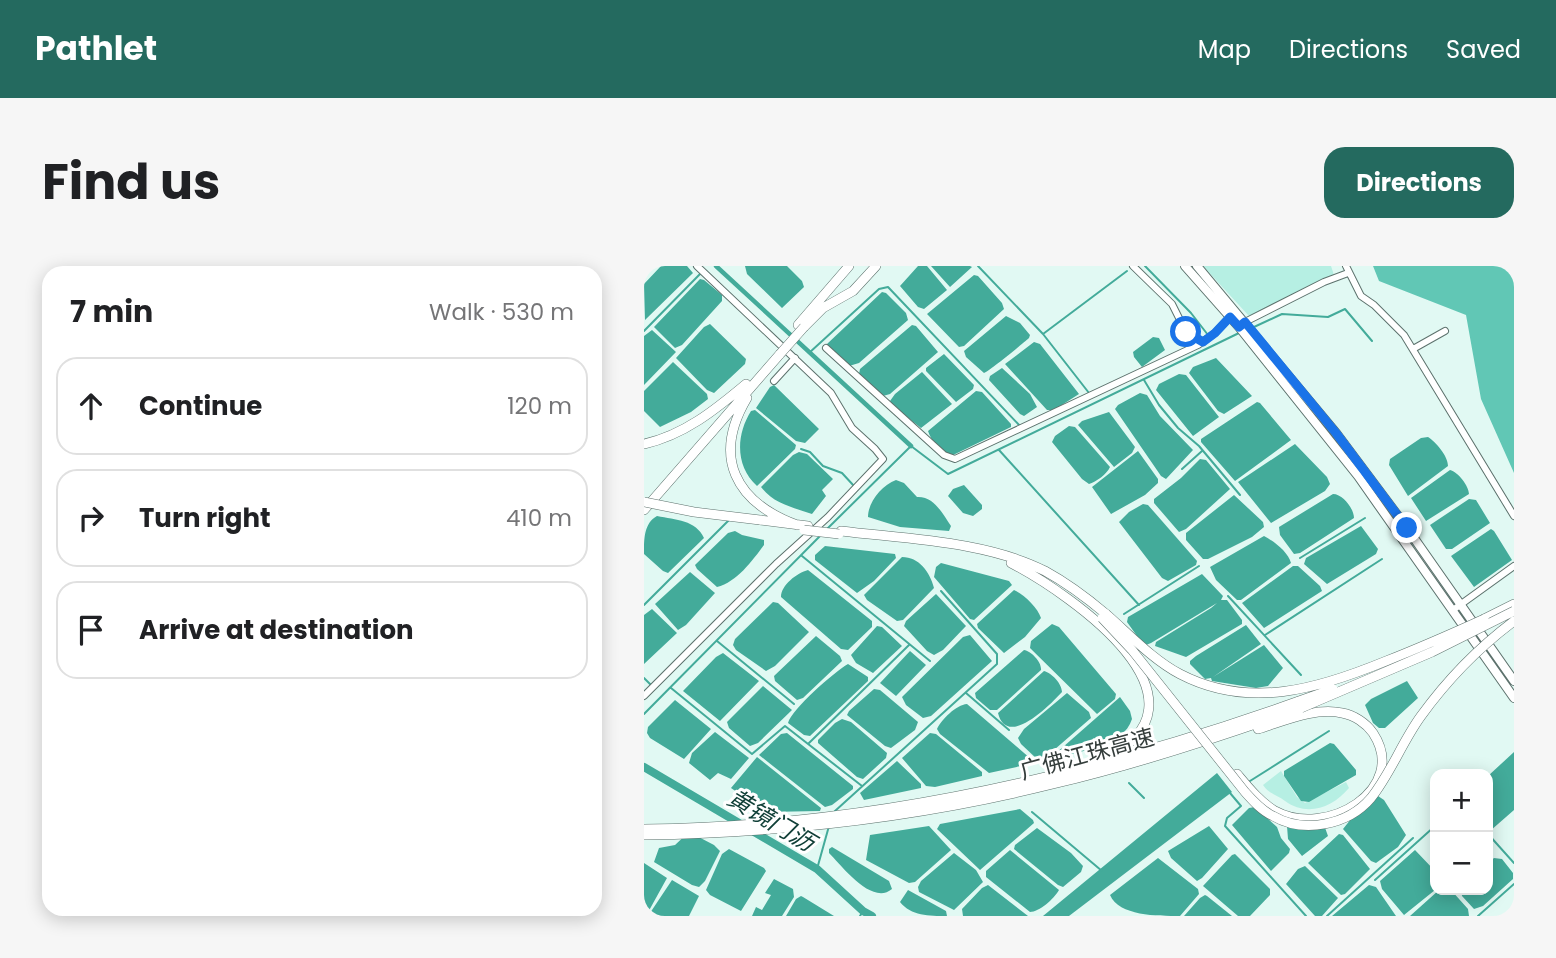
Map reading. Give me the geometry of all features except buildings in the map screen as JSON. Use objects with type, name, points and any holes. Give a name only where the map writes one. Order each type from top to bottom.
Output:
[{"type":"highway","points":[[644,505],[746,384],[801,326],[849,266]]},
{"type":"highway","points":[[801,326],[823,308],[853,290],[876,266]]},
{"type":"highway","points":[[644,505],[778,352]]},
{"type":"highway","points":[[758,378],[733,426],[732,460],[742,486],[757,505],[803,527]]},
{"type":"highway","points":[[644,444],[674,435],[696,423],[746,384]]},
{"type":"highway","points":[[644,505],[680,514],[803,527],[940,548],[1011,564],[1059,585],[1179,674],[1237,693],[1261,695],[1293,692],[1355,674],[1484,620]]},
{"type":"highway","points":[[840,532],[943,543],[1016,559],[1055,577],[1102,618],[1132,650],[1258,806],[1273,817],[1286,822],[1316,825],[1343,818],[1370,800],[1386,777],[1413,727],[1446,683],[1493,637],[1514,621]]},
{"type":"highway","name":"广佛江珠高速","points":[[644,835],[787,828],[1067,773],[1301,708],[1514,604]]},
{"type":"highway","name":"广佛江珠高速","points":[[851,817],[962,803],[1052,785],[1208,741],[1301,708],[1432,652],[1514,611]]},
{"type":"highway","points":[[1067,773],[1101,760],[1128,745],[1141,728],[1148,707],[1146,687],[1138,668],[1102,618]]},
{"type":"highway","points":[[1102,618],[1262,801],[1276,811],[1293,817],[1310,820],[1330,818],[1358,803],[1372,788],[1380,770],[1379,747],[1368,727],[1351,716],[1301,708]]},
{"type":"highway","name":"广佛江珠高速","points":[[644,829],[666,832]]},
{"type":"main road","points":[[1185,266],[1230,317],[1242,324]]},
{"type":"main road","points":[[1197,266],[1514,681]]},
{"type":"main road","points":[[1457,607],[1514,698]]},
{"type":"street","points":[[644,696],[776,564],[828,517],[883,459],[852,428],[831,393],[698,266]]},
{"type":"street","points":[[1133,266],[1172,304],[1186,332],[1203,342]]},
{"type":"street","points":[[1242,324],[1347,269],[1361,296],[1404,335],[1514,516]]},
{"type":"street","points":[[826,348],[944,455],[955,459],[1203,342],[1230,317]]},
{"type":"street","points":[[1413,349],[1445,331]]},
{"type":"street","points":[[774,381],[795,358]]},
{"type":"street","points":[[1457,607],[1514,566]]},
{"type":"shaded area","points":[[661,266],[687,266],[693,273],[645,320],[644,284]]},
{"type":"shaded area","points":[[745,266],[787,266],[802,281],[804,287],[782,308],[747,274]]},
{"type":"shaded area","points":[[918,266],[927,266],[947,290],[924,309],[918,307],[900,286]]},
{"type":"shaded area","points":[[931,266],[970,266],[972,267],[950,287]]},
{"type":"shaded area","points":[[1203,266],[1331,266],[1334,275],[1249,316]]},
{"type":"shaded area","points":[[1373,266],[1514,266],[1514,473],[1481,399],[1466,315],[1379,281]]},
{"type":"shaded area","points":[[974,275],[978,276],[1002,303],[1004,309],[964,346],[959,347],[927,314]]},
{"type":"shaded area","points":[[700,279],[722,295],[722,301],[682,345],[675,348],[654,327]]},
{"type":"shaded area","points":[[882,292],[906,313],[908,320],[859,363],[849,366],[826,346]]},
{"type":"shaded area","points":[[1006,316],[1020,323],[1030,335],[1029,338],[984,373],[966,357],[964,351]]},
{"type":"shaded area","points":[[710,324],[746,359],[745,364],[714,393],[707,390],[676,358],[704,327]]},
{"type":"shaded area","points":[[912,325],[916,326],[938,352],[890,394],[883,396],[859,374],[860,369]]},
{"type":"shaded area","points":[[652,330],[676,352],[644,385],[644,336]]},
{"type":"shaded area","points":[[1153,337],[1159,338],[1165,350],[1142,367],[1133,352]]},
{"type":"shaded area","points":[[1034,342],[1040,344],[1079,394],[1054,410],[1047,410],[1005,364]]},
{"type":"shaded area","points":[[944,354],[974,385],[973,389],[956,402],[926,371],[926,368]]},
{"type":"shaded area","points":[[1216,358],[1252,396],[1224,414],[1218,411],[1189,373],[1193,367]]},
{"type":"shaded area","points":[[673,362],[707,394],[708,399],[691,412],[660,427],[644,411],[644,391]]},
{"type":"shaded area","points":[[1002,368],[1030,394],[1037,407],[1024,416],[989,380],[990,376]]},
{"type":"shaded area","points":[[922,372],[952,404],[921,428],[890,401]]},
{"type":"shaded area","points":[[1179,374],[1186,375],[1219,417],[1193,436],[1156,390],[1159,384]]},
{"type":"shaded area","points":[[774,385],[819,429],[805,443],[796,441],[756,408]]},
{"type":"shaded area","points":[[976,391],[982,392],[1011,427],[951,456],[937,445],[928,431]]},
{"type":"shaded area","points":[[1140,393],[1147,395],[1160,416],[1193,450],[1166,479],[1161,476],[1115,409]]},
{"type":"shaded area","points":[[1257,402],[1291,440],[1235,481],[1201,439]]},
{"type":"shaded area","points":[[755,410],[796,445],[757,486],[745,469],[740,450],[746,420],[751,411]]},
{"type":"shaded area","points":[[1109,412],[1135,447],[1132,453],[1114,467],[1078,425],[1082,421]]},
{"type":"shaded area","points":[[1069,426],[1075,427],[1110,467],[1092,483],[1082,479],[1052,442],[1055,436]]},
{"type":"shaded area","points":[[1428,437],[1441,450],[1448,466],[1408,496],[1389,465],[1390,459],[1421,438]]},
{"type":"shaded area","points":[[1295,444],[1327,477],[1330,484],[1325,491],[1271,523],[1238,482]]},
{"type":"shaded area","points":[[1138,451],[1158,479],[1158,483],[1145,495],[1111,514],[1092,487]]},
{"type":"shaded area","points":[[799,452],[807,454],[833,479],[822,490],[826,496],[812,514],[778,501],[761,487]]},
{"type":"shaded area","points":[[1200,459],[1206,460],[1230,489],[1186,529],[1179,532],[1154,503],[1154,499]]},
{"type":"shaded area","points":[[1450,470],[1462,480],[1469,494],[1426,521],[1411,498]]},
{"type":"shaded area","points":[[896,480],[904,483],[917,497],[928,499],[937,506],[951,526],[949,531],[900,527],[868,517],[870,506],[877,495]]},
{"type":"shaded area","points":[[964,485],[982,505],[982,509],[973,516],[963,513],[948,496],[953,489]]},
{"type":"shaded area","points":[[1333,494],[1341,496],[1352,510],[1354,518],[1300,553],[1294,554],[1280,535],[1279,527]]},
{"type":"shaded area","points":[[1234,495],[1263,522],[1264,527],[1252,537],[1203,559],[1186,540],[1186,533]]},
{"type":"shaded area","points":[[1469,499],[1476,500],[1490,523],[1452,549],[1446,549],[1430,525]]},
{"type":"shaded area","points":[[1143,504],[1148,505],[1197,561],[1196,565],[1168,581],[1162,578],[1119,522]]},
{"type":"shaded area","points":[[657,516],[691,524],[704,538],[668,573],[644,554],[647,527]]},
{"type":"shaded area","points":[[1361,526],[1378,549],[1376,554],[1327,584],[1304,564],[1306,558]]},
{"type":"shaded area","points":[[1491,529],[1512,560],[1474,587],[1451,556]]},
{"type":"shaded area","points":[[735,531],[764,540],[764,545],[737,576],[717,587],[695,565],[728,533]]},
{"type":"shaded area","points":[[1264,536],[1287,555],[1291,563],[1241,600],[1237,600],[1216,580],[1210,567]]},
{"type":"shaded area","points":[[825,546],[895,554],[896,558],[874,581],[857,593],[815,560],[815,555]]},
{"type":"shaded area","points":[[902,557],[923,566],[934,588],[903,620],[897,621],[864,595]]},
{"type":"shaded area","points":[[941,563],[1009,581],[1012,585],[974,620],[970,619],[934,577],[936,567]]},
{"type":"shaded area","points":[[1293,566],[1298,566],[1322,591],[1264,628],[1242,603]]},
{"type":"shaded area","points":[[808,570],[872,621],[872,627],[848,650],[841,649],[781,597],[790,580]]},
{"type":"shaded area","points":[[690,572],[715,593],[686,625],[678,630],[655,604]]},
{"type":"shaded area","points":[[1202,574],[1223,596],[1221,600],[1227,600],[1242,620],[1242,624],[1186,657],[1155,646],[1156,642],[1217,603],[1151,643],[1142,643],[1127,622],[1128,617]]},
{"type":"shaded area","points":[[1014,590],[1030,602],[1041,618],[1025,637],[1004,653],[977,624]]},
{"type":"shaded area","points":[[936,594],[966,626],[943,650],[934,655],[904,626],[906,621]]},
{"type":"shaded area","points":[[773,602],[778,603],[809,632],[775,666],[766,671],[733,645],[735,639]]},
{"type":"shaded area","points":[[652,609],[677,633],[644,664],[644,615]]},
{"type":"shaded area","points":[[1052,624],[1059,627],[1116,694],[1115,699],[1097,714],[1030,648],[1031,641]]},
{"type":"shaded area","points":[[1246,625],[1261,644],[1213,677],[1264,645],[1283,668],[1268,686],[1256,688],[1212,681],[1211,678],[1205,679],[1190,664],[1196,656]]},
{"type":"shaded area","points":[[877,626],[882,627],[902,646],[873,673],[856,663],[851,655]]},
{"type":"shaded area","points":[[970,635],[992,661],[931,716],[923,718],[906,705],[902,697],[963,637]]},
{"type":"shaded area","points":[[816,636],[840,656],[842,661],[803,698],[797,700],[775,681],[774,676]]},
{"type":"shaded area","points":[[1024,650],[1035,657],[1041,670],[997,710],[990,710],[976,698],[975,693]]},
{"type":"shaded area","points":[[910,651],[926,665],[896,696],[880,683]]},
{"type":"shaded area","points":[[723,653],[759,681],[720,721],[683,691]]},
{"type":"shaded area","points":[[848,664],[868,677],[868,681],[810,736],[804,735],[788,723],[805,700]]},
{"type":"shaded area","points":[[1044,671],[1056,679],[1062,692],[1029,721],[1010,727],[1003,723],[998,713]]},
{"type":"shaded area","points":[[1407,681],[1418,698],[1385,728],[1379,728],[1373,723],[1365,705],[1371,699]]},
{"type":"shaded area","points":[[763,686],[792,710],[758,743],[750,746],[729,728],[727,722]]},
{"type":"shaded area","points":[[874,689],[880,690],[918,722],[915,730],[891,748],[847,715]]},
{"type":"shaded area","points":[[1067,693],[1089,712],[1091,718],[1047,756],[1038,760],[1018,738],[1024,729]]},
{"type":"shaded area","points":[[1120,697],[1132,719],[1120,736],[1101,746],[1057,758],[1055,754]]},
{"type":"shaded area","points":[[675,700],[711,729],[684,759],[650,738],[647,733],[648,727]]},
{"type":"shaded area","points":[[967,704],[1031,759],[1030,764],[989,773],[940,734],[937,729],[946,717],[958,707]]},
{"type":"shaded area","points":[[842,719],[851,722],[887,753],[886,758],[863,779],[857,777],[818,743],[835,723]]},
{"type":"shaded area","points":[[715,732],[749,758],[731,779],[718,773],[710,780],[689,763],[692,753]]},
{"type":"shaded area","points":[[787,733],[853,786],[853,789],[832,805],[825,807],[759,755],[781,734]]},
{"type":"shaded area","points":[[930,733],[936,734],[982,772],[982,776],[935,787],[926,786],[902,758]]},
{"type":"shaded area","points":[[1330,743],[1334,744],[1356,770],[1356,775],[1309,802],[1301,801],[1284,776],[1284,771]]},
{"type":"shaded area","points":[[1514,752],[1514,810],[1493,828],[1493,771]]},
{"type":"shaded area","points":[[757,757],[821,808],[820,811],[766,812],[731,788]]},
{"type":"shaded area","points":[[897,761],[921,784],[921,788],[864,800],[860,793]]},
{"type":"shaded area","points":[[1281,771],[1297,797],[1305,803],[1346,782],[1349,788],[1327,805],[1302,809],[1273,794],[1263,785]]},
{"type":"shaded area","points":[[1217,773],[1232,792],[1069,916],[1043,916]]},
{"type":"shaded area","points":[[1378,796],[1384,800],[1406,835],[1398,847],[1376,863],[1371,861],[1343,829],[1355,814]]},
{"type":"shaded area","points":[[1255,807],[1277,827],[1281,838],[1290,849],[1271,871],[1232,825],[1249,808]]},
{"type":"shaded area","points":[[1020,809],[1034,823],[980,870],[937,829],[940,824]]},
{"type":"shaded area","points":[[1323,822],[1328,836],[1302,856],[1288,839],[1287,826]]},
{"type":"shaded area","points":[[929,826],[951,850],[915,882],[909,883],[866,860],[870,835]]},
{"type":"shaded area","points":[[1209,826],[1228,849],[1197,881],[1171,858],[1168,851]]},
{"type":"shaded area","points":[[1037,828],[1071,853],[1083,866],[1081,872],[1063,887],[1014,849],[1015,845]]},
{"type":"shaded area","points":[[689,832],[720,851],[705,881],[699,887],[654,862],[659,848],[675,845]]},
{"type":"shaded area","points":[[1339,834],[1343,835],[1370,869],[1341,895],[1308,863]]},
{"type":"shaded area","points":[[832,847],[889,881],[892,889],[884,893],[867,889],[849,875],[829,853]]},
{"type":"shaded area","points":[[729,849],[766,871],[741,911],[710,895],[706,890],[722,854]]},
{"type":"shaded area","points":[[1010,850],[1059,890],[1038,910],[1030,912],[986,877],[986,871]]},
{"type":"shaded area","points":[[1415,850],[1430,866],[1430,894],[1404,915],[1382,889],[1380,881]]},
{"type":"shaded area","points":[[954,853],[976,870],[983,882],[954,910],[919,892],[918,887],[921,881]]},
{"type":"shaded area","points":[[1235,854],[1270,889],[1270,895],[1250,916],[1238,916],[1203,886]]},
{"type":"shaded area","points":[[1158,858],[1198,889],[1199,894],[1180,916],[1130,911],[1115,902],[1110,895]]},
{"type":"shaded area","points":[[1493,859],[1502,859],[1513,873],[1513,879],[1483,906],[1474,909],[1462,895],[1493,895]]},
{"type":"shaded area","points":[[644,863],[667,878],[646,916],[644,916]]},
{"type":"shaded area","points":[[1305,866],[1338,898],[1322,916],[1315,916],[1286,884],[1298,869]]},
{"type":"shaded area","points":[[774,879],[793,889],[794,897],[782,916],[752,916],[756,907],[762,910],[771,895],[765,893]]},
{"type":"shaded area","points":[[672,880],[699,896],[689,916],[648,916]]},
{"type":"shaded area","points":[[988,885],[1028,916],[963,916],[962,909]]},
{"type":"shaded area","points":[[1369,885],[1376,887],[1396,916],[1332,916]]},
{"type":"shaded area","points":[[908,890],[946,911],[947,916],[915,913],[904,907],[900,902]]},
{"type":"shaded area","points":[[1205,895],[1232,916],[1184,916]]},
{"type":"shaded area","points":[[1433,895],[1455,895],[1468,909],[1469,916],[1410,916]]},
{"type":"shaded area","points":[[801,896],[834,916],[786,916],[796,899]]},
{"type":"waterway","points":[[716,266],[911,446]]},
{"type":"waterway","points":[[978,266],[1043,334],[1089,393]]},
{"type":"waterway","points":[[1145,266],[1191,313],[1208,335]]},
{"type":"waterway","points":[[1043,334],[1127,271]]},
{"type":"waterway","points":[[644,331],[701,273]]},
{"type":"waterway","points":[[809,353],[879,289],[888,287],[1020,426]]},
{"type":"waterway","points":[[1254,327],[1282,314],[1328,317],[1345,309],[1372,341]]},
{"type":"waterway","points":[[827,529],[911,446],[948,474],[1239,333]]},
{"type":"waterway","points":[[1144,380],[1159,405],[1178,428],[1199,446],[1240,495]]},
{"type":"waterway","points":[[801,449],[810,452],[823,466],[842,473],[854,486]]},
{"type":"waterway","points":[[999,450],[1139,605]]},
{"type":"waterway","points":[[1182,469],[1202,451]]},
{"type":"waterway","points":[[1300,558],[1365,518]]},
{"type":"waterway","points":[[644,605],[730,519]]},
{"type":"waterway","points":[[644,714],[821,535]]},
{"type":"waterway","points":[[802,556],[930,661]]},
{"type":"waterway","points":[[1265,635],[1382,559]]},
{"type":"waterway","points":[[1124,614],[1199,566]]},
{"type":"waterway","points":[[835,811],[997,664],[997,654],[941,591]]},
{"type":"waterway","points":[[1228,596],[1301,675]]},
{"type":"waterway","points":[[717,641],[794,704]]},
{"type":"waterway","points":[[809,743],[909,645]]},
{"type":"waterway","points":[[644,678],[651,685]]},
{"type":"waterway","points":[[671,688],[752,754],[785,726],[862,786]]},
{"type":"waterway","points":[[966,693],[1009,730]]},
{"type":"waterway","points":[[1250,781],[1329,731]]},
{"type":"waterway","name":"黄镜门沥","points":[[644,767],[817,869],[872,916]]},
{"type":"waterway","points":[[1129,783],[1144,798]]},
{"type":"waterway","points":[[1230,793],[1241,806],[1227,818],[1225,826],[1306,916]]},
{"type":"waterway","points":[[1032,812],[1102,871]]},
{"type":"waterway","points":[[817,869],[829,826]]},
{"type":"waterway","points":[[1375,880],[1430,830]]},
{"type":"waterway","points":[[1327,916],[1413,838]]},
{"type":"waterway","points":[[1493,840],[1514,863]]},
{"type":"waterway","points":[[1478,916],[1514,884]]},
{"type":"waterway","name":"黄镜门沥","points":[[860,916],[863,911]]},
{"type":"route","points":[[1186,332],[1203,342],[1230,317],[1239,327],[1245,322],[1336,433],[1407,528]]}]
